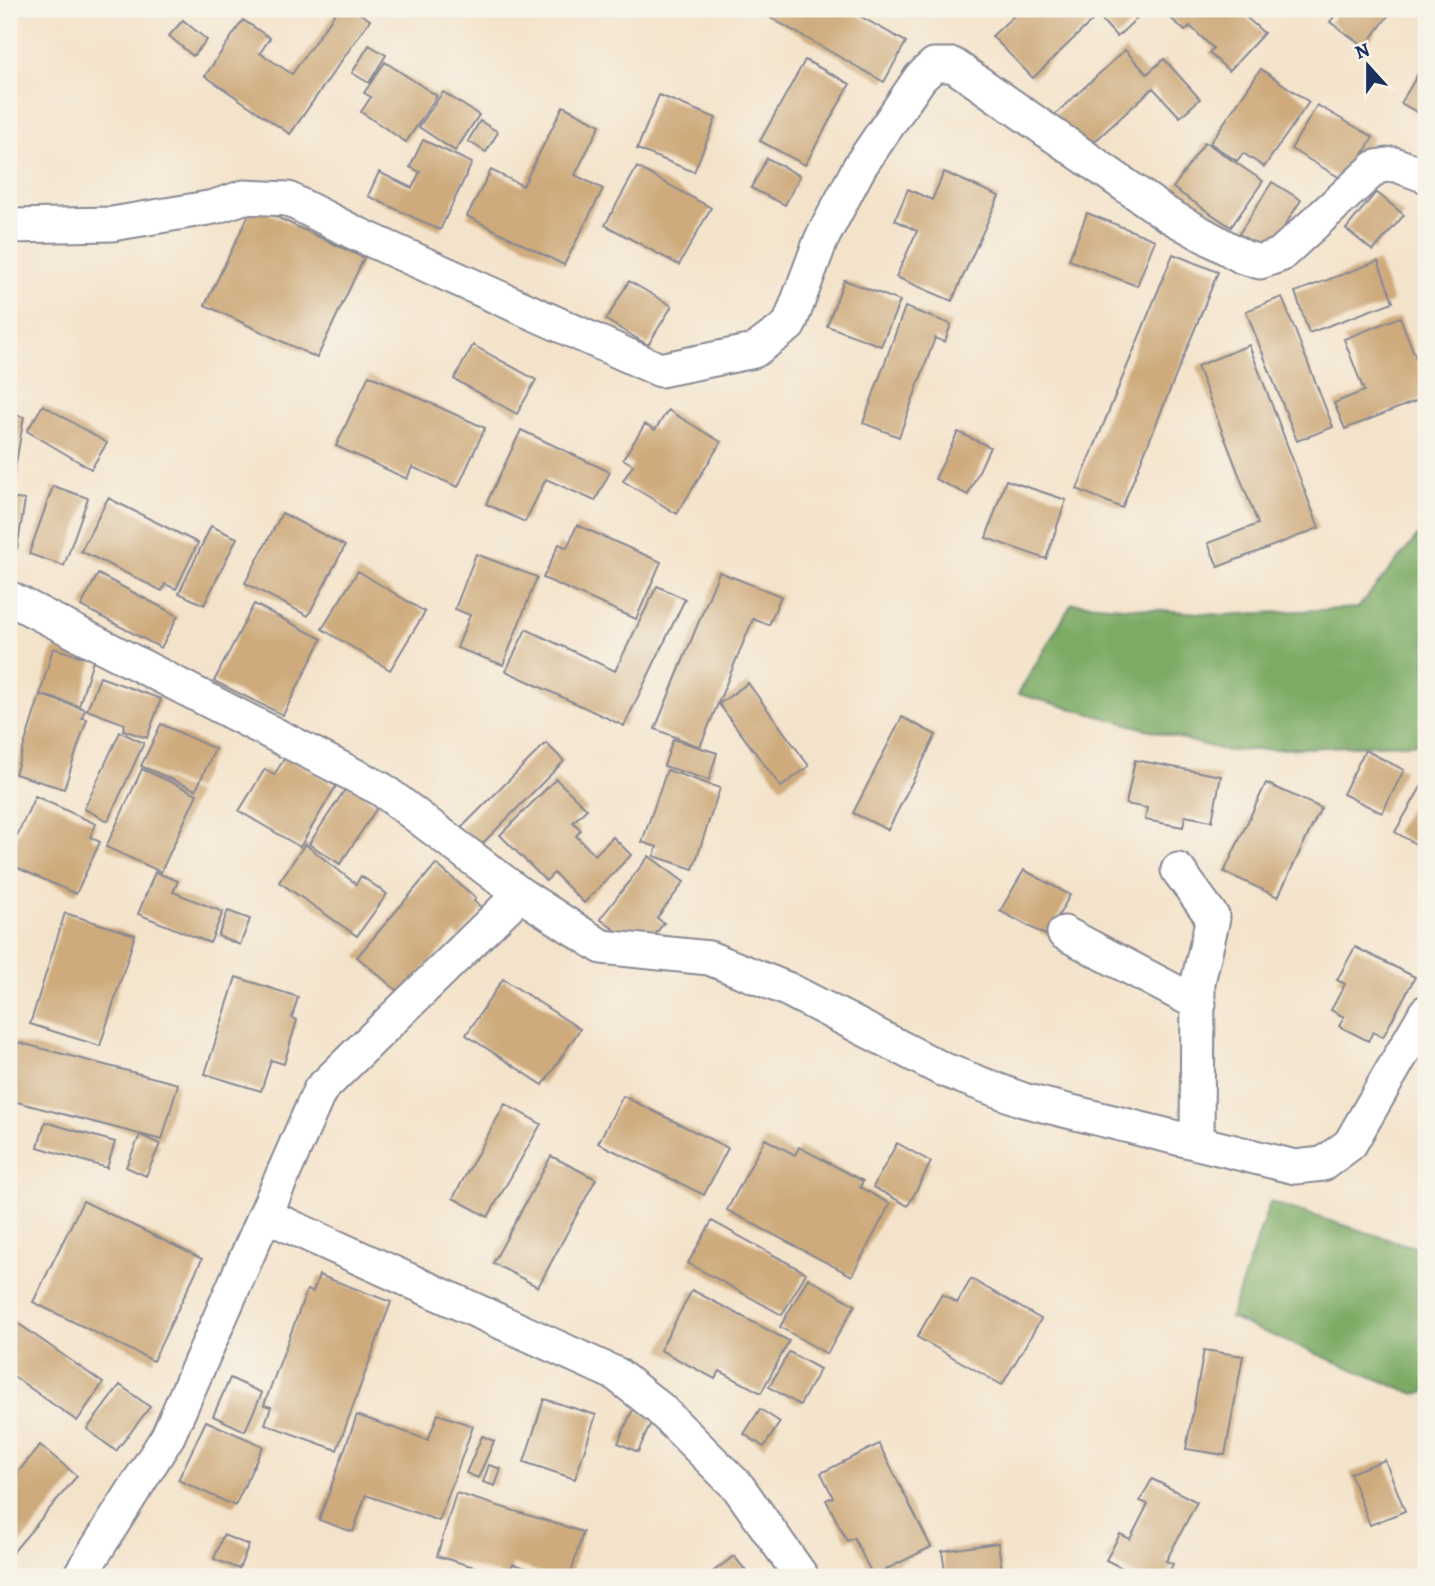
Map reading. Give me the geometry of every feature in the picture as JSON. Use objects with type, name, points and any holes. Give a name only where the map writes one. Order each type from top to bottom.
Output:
[{"type":"street","points":[[9,226],[112,224],[214,207],[244,197],[288,199],[353,232],[660,370],[754,351],[789,325],[821,240],[860,166],[920,78],[934,65],[953,65],[1168,215],[1243,257],[1260,262],[1280,255],[1376,167],[1394,164],[1426,176]]},
{"type":"street","points":[[9,598],[381,789],[520,894],[602,947],[709,958],[787,989],[943,1069],[1023,1100],[1295,1167],[1323,1164],[1350,1144],[1426,1012]]},
{"type":"street","points":[[1178,870],[1213,918],[1198,982],[1197,1143]]},
{"type":"street","points":[[79,1577],[168,1436],[320,1090],[520,894]]},
{"type":"street","points":[[1064,933],[1199,1004]]},
{"type":"street","points":[[265,1215],[616,1374],[659,1408],[739,1488],[802,1577]]},
{"type":"green space","points":[[1426,526],[1426,743],[1226,751],[1018,694],[1072,603],[1223,615],[1358,608]]},
{"type":"green space","points":[[1270,1202],[1407,1245],[1426,1247],[1426,1392],[1413,1394],[1230,1318]]},
{"type":"building","points":[[338,9],[353,9],[370,20],[290,134],[205,76],[243,20],[270,38],[260,53],[292,74]]},
{"type":"building","points":[[755,9],[847,9],[906,42],[884,82]]},
{"type":"building","points":[[1021,9],[1091,9],[1098,15],[1033,78],[992,36]]},
{"type":"building","points":[[1097,9],[1128,9],[1137,18],[1117,37],[1101,19],[1104,16]]},
{"type":"building","points":[[1167,9],[1237,9],[1264,33],[1229,71],[1209,53],[1213,48],[1190,26],[1185,31],[1164,12]]},
{"type":"building","points":[[1340,9],[1393,9],[1365,47],[1330,22]]},
{"type":"building","points":[[183,20],[207,40],[193,56],[169,36]]},
{"type":"building","points":[[369,45],[386,55],[369,83],[352,73]]},
{"type":"building","points":[[1125,50],[1147,74],[1164,59],[1200,99],[1180,117],[1153,88],[1082,153],[1050,119]]},
{"type":"building","points":[[805,60],[850,84],[805,165],[760,141]]},
{"type":"building","points":[[1426,60],[1426,117],[1401,103]]},
{"type":"building","points":[[385,62],[437,96],[406,142],[361,112],[371,97],[364,93]]},
{"type":"building","points":[[1261,69],[1309,102],[1264,167],[1243,153],[1237,161],[1210,143]]},
{"type":"building","points":[[443,92],[479,115],[455,151],[419,127]]},
{"type":"building","points":[[659,95],[716,118],[694,172],[637,149]]},
{"type":"building","points":[[1317,105],[1373,137],[1347,182],[1291,149]]},
{"type":"building","points":[[563,106],[600,125],[575,175],[603,189],[564,265],[467,216],[491,170],[523,186]]},
{"type":"building","points":[[480,121],[498,132],[486,152],[468,141]]},
{"type":"building","points":[[423,140],[472,163],[440,230],[368,196],[379,172],[412,188],[420,172],[410,167]]},
{"type":"building","points":[[1205,142],[1263,181],[1231,227],[1173,188]]},
{"type":"building","points":[[767,158],[800,176],[785,205],[751,188]]},
{"type":"building","points":[[637,167],[711,208],[679,265],[605,225]]},
{"type":"building","points":[[944,172],[999,196],[952,301],[896,277],[917,231],[895,220],[908,189],[932,200]]},
{"type":"building","points":[[1272,182],[1301,200],[1268,252],[1239,234]]},
{"type":"building","points":[[1376,192],[1404,215],[1373,251],[1346,229]]},
{"type":"building","points":[[253,206],[364,258],[317,358],[205,305]]},
{"type":"building","points":[[1087,213],[1155,240],[1137,286],[1069,260]]},
{"type":"building","points":[[1173,254],[1218,272],[1122,508],[1077,489]]},
{"type":"building","points":[[1378,261],[1393,302],[1309,333],[1295,292]]},
{"type":"building","points":[[844,280],[900,301],[881,346],[827,326]]},
{"type":"building","points":[[629,281],[672,306],[648,345],[606,320]]},
{"type":"building","points":[[1282,297],[1333,427],[1297,441],[1246,311]]},
{"type":"building","points":[[905,307],[951,324],[945,342],[935,338],[899,437],[863,423]]},
{"type":"building","points":[[1400,317],[1426,384],[1426,397],[1345,429],[1334,403],[1364,391],[1344,339]]},
{"type":"building","points":[[473,345],[536,380],[517,414],[454,379]]},
{"type":"building","points":[[1249,345],[1319,528],[1218,567],[1208,543],[1258,524],[1197,366]]},
{"type":"building","points":[[369,375],[485,428],[458,487],[412,467],[407,479],[336,446]]},
{"type":"building","points":[[43,405],[107,443],[91,469],[27,431]]},
{"type":"building","points":[[668,410],[721,442],[677,514],[623,481],[633,465],[623,459],[645,424],[655,430]]},
{"type":"building","points":[[9,414],[24,417],[10,497],[9,497]]},
{"type":"building","points":[[521,430],[610,472],[595,501],[546,479],[525,522],[486,504]]},
{"type":"building","points":[[958,432],[990,447],[968,495],[935,479]]},
{"type":"building","points":[[1006,480],[1066,500],[1046,559],[986,538]]},
{"type":"building","points":[[53,486],[88,498],[64,566],[29,554]]},
{"type":"building","points":[[9,498],[25,500],[17,549],[9,547]]},
{"type":"building","points":[[108,498],[198,543],[176,589],[165,584],[162,591],[81,551]]},
{"type":"building","points":[[282,513],[345,546],[308,616],[245,583]]},
{"type":"building","points":[[577,525],[661,562],[636,619],[543,578],[559,544],[567,548]]},
{"type":"building","points":[[211,526],[237,538],[204,605],[179,593]]},
{"type":"building","points":[[476,554],[537,577],[503,665],[457,648],[470,615],[455,609]]},
{"type":"building","points":[[358,571],[425,612],[390,670],[322,629]]},
{"type":"building","points":[[719,572],[781,596],[769,625],[753,619],[700,747],[655,729]]},
{"type":"building","points":[[98,574],[178,616],[161,648],[81,606]]},
{"type":"building","points":[[657,586],[685,599],[624,726],[506,671],[526,629],[615,671]]},
{"type":"building","points":[[254,604],[322,639],[283,715],[214,681]]},
{"type":"building","points":[[53,648],[93,660],[79,706],[40,694]]},
{"type":"building","points":[[100,677],[161,699],[147,738],[123,730],[125,724],[87,710]]},
{"type":"building","points":[[748,683],[809,766],[781,787],[719,704]]},
{"type":"building","points":[[40,695],[85,709],[82,718],[87,719],[64,789],[15,774]]},
{"type":"building","points":[[902,717],[936,735],[888,830],[853,813]]},
{"type":"building","points":[[161,724],[215,749],[196,790],[141,766]]},
{"type":"building","points":[[120,732],[144,743],[108,821],[84,809]]},
{"type":"building","points":[[673,739],[717,753],[709,780],[664,766]]},
{"type":"building","points":[[546,743],[564,761],[480,846],[461,828]]},
{"type":"building","points":[[1365,750],[1404,770],[1382,813],[1343,794]]},
{"type":"building","points":[[286,756],[336,786],[300,847],[239,811],[265,769],[274,775]]},
{"type":"building","points":[[1135,760],[1221,776],[1212,821],[1185,816],[1183,827],[1145,820],[1147,808],[1126,804]]},
{"type":"building","points":[[142,769],[197,794],[161,872],[106,847]]},
{"type":"building","points":[[667,770],[720,788],[693,869],[654,856],[657,847],[642,842]]},
{"type":"building","points":[[556,779],[587,809],[573,822],[581,830],[576,836],[595,855],[613,837],[631,855],[584,903],[554,873],[546,881],[500,835]]},
{"type":"building","points":[[1424,782],[1426,784],[1426,850],[1395,832]]},
{"type":"building","points":[[1266,783],[1321,808],[1278,897],[1224,872]]},
{"type":"building","points":[[348,785],[379,805],[340,864],[309,844]]},
{"type":"building","points":[[35,796],[96,824],[90,837],[100,842],[76,894],[9,864],[9,853]]},
{"type":"building","points":[[305,844],[356,884],[361,876],[387,894],[357,936],[279,882]]},
{"type":"building","points":[[649,856],[684,882],[657,918],[664,923],[649,942],[636,945],[600,919]]},
{"type":"building","points":[[436,864],[476,898],[474,901],[483,909],[459,937],[455,933],[402,995],[357,957]]},
{"type":"building","points":[[1024,870],[1070,895],[1047,936],[1000,911]]},
{"type":"building","points":[[155,872],[178,881],[173,892],[223,912],[210,943],[138,914]]},
{"type":"building","points":[[228,911],[250,919],[240,945],[218,936]]},
{"type":"building","points":[[65,913],[135,935],[100,1046],[30,1024]]},
{"type":"building","points":[[1355,947],[1415,977],[1383,1037],[1373,1032],[1368,1041],[1339,1026],[1344,1017],[1331,1010],[1345,984],[1337,980]]},
{"type":"building","points":[[236,977],[298,997],[292,1018],[297,1020],[284,1064],[271,1060],[261,1091],[205,1074]]},
{"type":"building","points":[[503,979],[580,1029],[543,1085],[466,1035]]},
{"type":"building","points":[[9,1040],[178,1084],[162,1140],[9,1100]]},
{"type":"building","points":[[623,1096],[728,1148],[704,1195],[598,1143]]},
{"type":"building","points":[[505,1104],[541,1124],[488,1217],[453,1198]]},
{"type":"building","points":[[45,1122],[115,1142],[107,1168],[38,1147]]},
{"type":"building","points":[[140,1135],[160,1144],[146,1176],[126,1167]]},
{"type":"building","points":[[765,1139],[795,1155],[799,1147],[863,1181],[860,1187],[890,1204],[852,1276],[727,1210]]},
{"type":"building","points":[[897,1143],[931,1162],[908,1206],[873,1187]]},
{"type":"building","points":[[551,1156],[596,1179],[538,1287],[493,1263]]},
{"type":"building","points":[[83,1201],[202,1259],[153,1361],[33,1302]]},
{"type":"building","points":[[712,1221],[806,1273],[782,1315],[688,1263]]},
{"type":"building","points":[[319,1275],[391,1302],[337,1450],[265,1424],[271,1407],[264,1405],[307,1290],[313,1292]]},
{"type":"building","points":[[808,1278],[855,1305],[827,1354],[780,1327]]},
{"type":"building","points":[[971,1279],[1041,1319],[1002,1385],[917,1337],[942,1294],[957,1303]]},
{"type":"building","points":[[692,1290],[789,1341],[761,1393],[720,1371],[715,1379],[660,1350]]},
{"type":"building","points":[[9,1317],[103,1383],[77,1421],[9,1373]]},
{"type":"building","points":[[1204,1350],[1243,1356],[1225,1455],[1186,1449]]},
{"type":"building","points":[[789,1352],[820,1369],[800,1405],[769,1387]]},
{"type":"building","points":[[230,1378],[262,1393],[245,1431],[213,1416]]},
{"type":"building","points":[[120,1385],[150,1407],[116,1451],[87,1429]]},
{"type":"building","points":[[544,1399],[596,1415],[575,1479],[524,1462]]},
{"type":"building","points":[[633,1409],[653,1418],[638,1452],[618,1443]]},
{"type":"building","points":[[760,1409],[780,1422],[764,1447],[744,1434]]},
{"type":"building","points":[[438,1414],[473,1426],[439,1521],[366,1495],[353,1532],[319,1520],[357,1415],[428,1440]]},
{"type":"building","points":[[206,1421],[263,1446],[235,1506],[178,1480]]},
{"type":"building","points":[[482,1436],[494,1441],[478,1478],[466,1473]]},
{"type":"building","points":[[879,1444],[931,1547],[873,1576],[854,1538],[847,1541],[826,1500],[833,1497],[821,1473]]},
{"type":"building","points":[[40,1445],[77,1476],[9,1557],[9,1483]]},
{"type":"building","points":[[1385,1460],[1405,1511],[1370,1525],[1350,1473]]},
{"type":"building","points":[[489,1465],[501,1469],[495,1486],[483,1482]]},
{"type":"building","points":[[1152,1479],[1197,1502],[1166,1561],[1173,1564],[1166,1577],[1140,1577],[1106,1560],[1120,1534],[1130,1539],[1148,1504],[1140,1501]]},
{"type":"building","points":[[456,1493],[583,1532],[570,1577],[555,1577],[513,1564],[508,1577],[437,1556]]},
{"type":"building","points":[[223,1535],[249,1545],[239,1569],[214,1559]]},
{"type":"building","points":[[998,1543],[1003,1577],[946,1577],[942,1551]]},
{"type":"building","points":[[734,1556],[751,1577],[706,1577]]}]
